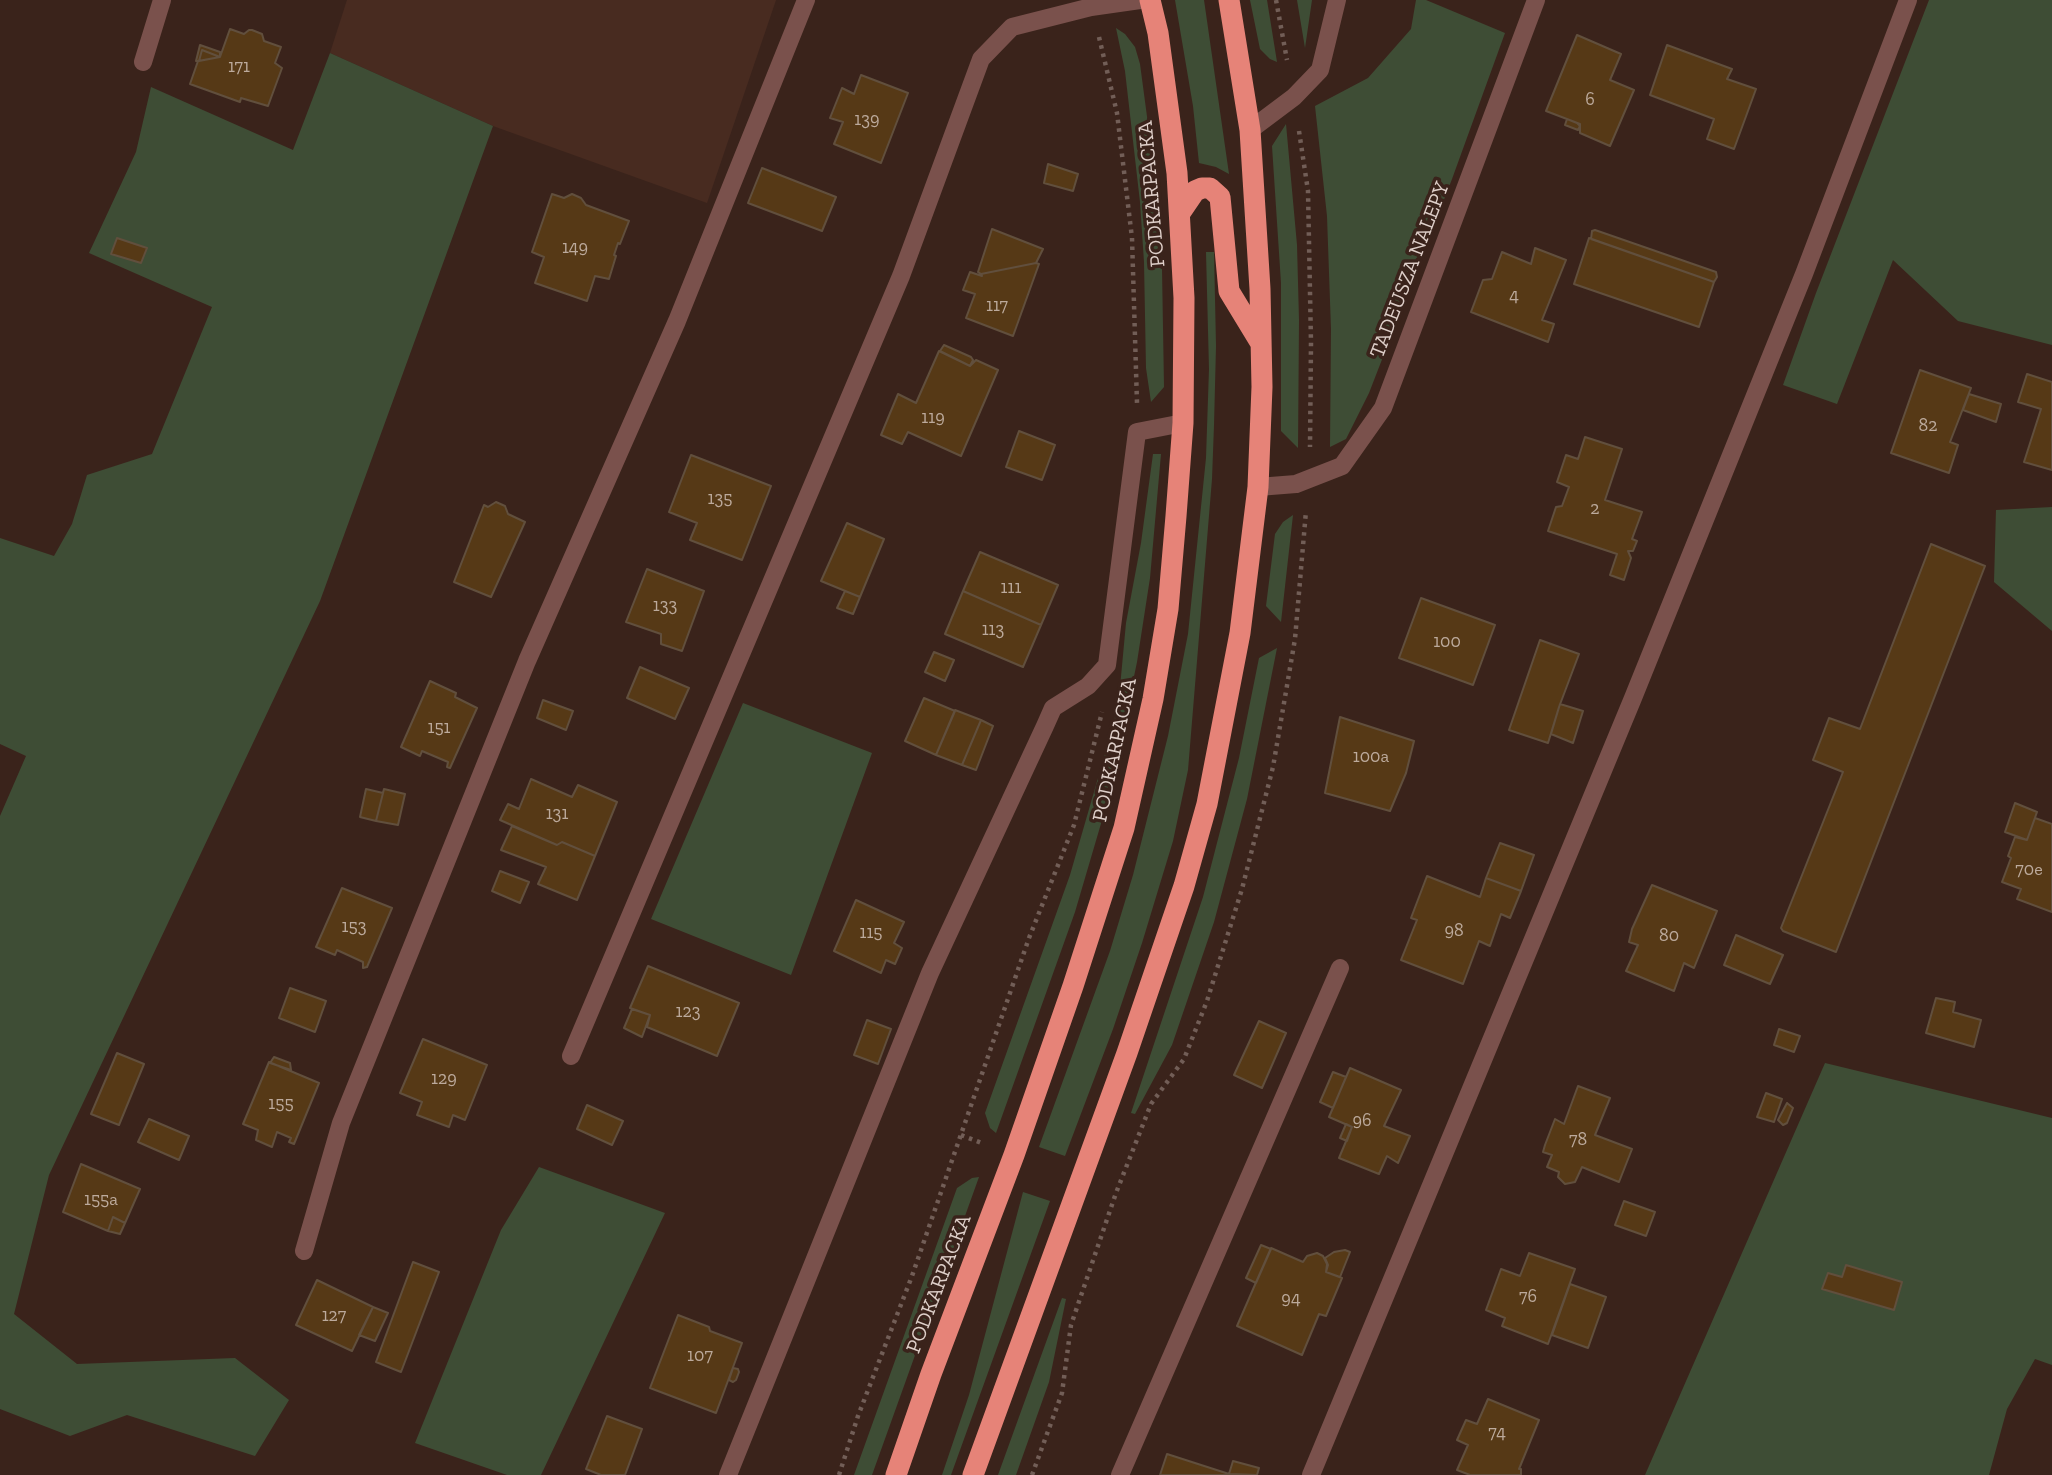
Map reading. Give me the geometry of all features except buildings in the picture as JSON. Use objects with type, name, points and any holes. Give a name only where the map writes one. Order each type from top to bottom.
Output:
[{"type":"highway","name":"PODKARPACKA","points":[[896,1475],[931,1374],[1014,1155],[1124,828],[1153,699],[1168,609],[1183,423],[1184,298],[1181,213],[1173,135],[1158,33],[1150,0]]},
{"type":"highway","points":[[973,1475],[1127,1053],[1184,886],[1207,804],[1241,633],[1258,487],[1262,387],[1260,289],[1250,130],[1229,0]]},
{"type":"highway","points":[[1181,213],[1195,191],[1202,188],[1210,188],[1220,197],[1229,291],[1261,344]]},
{"type":"street","points":[[143,62],[162,0]]},
{"type":"street","points":[[304,1251],[341,1123],[449,853],[527,661],[677,321],[806,0]]},
{"type":"street","points":[[571,1056],[901,276],[981,59],[1012,27],[1091,8],[1140,0]]},
{"type":"street","points":[[1250,130],[1294,97],[1320,70],[1337,0]]},
{"type":"street","name":"TADEUSZA NALEPY","points":[[1258,487],[1309,480],[1342,466],[1382,408],[1536,0]]},
{"type":"street","points":[[1311,1475],[1778,338],[1908,0]]},
{"type":"street","points":[[728,1475],[930,973],[1053,708],[1088,686],[1107,666],[1137,432],[1183,423]]},
{"type":"street","points":[[1120,1475],[1340,968]]},
{"type":"path","points":[[1091,8],[1117,113],[1132,238],[1137,432]]},
{"type":"path","points":[[839,1475],[858,1416],[916,1264],[1029,938],[1074,825],[1101,715],[1107,666]]},
{"type":"shaded area","points":[[347,0],[776,0],[707,203],[493,126],[330,53]]},
{"type":"green space","points":[[1175,0],[1204,0],[1229,174],[1199,163],[1193,106]]},
{"type":"green space","points":[[1250,0],[1267,0],[1277,62],[1260,49]]},
{"type":"green space","points":[[1297,0],[1312,0],[1305,48]]},
{"type":"green space","points":[[1416,0],[1426,0],[1505,33],[1369,393],[1346,439],[1330,447],[1331,329],[1327,216],[1315,106],[1368,78],[1411,29]]},
{"type":"green space","points":[[1929,0],[2052,0],[2052,345],[1958,321],[1893,260],[1837,404],[1783,385]]},
{"type":"green space","points":[[1116,28],[1125,34],[1135,47],[1140,64],[1158,199],[1164,387],[1151,402],[1146,368],[1140,202],[1125,71]]},
{"type":"green space","points":[[330,53],[493,126],[320,601],[49,1175],[14,1314],[77,1364],[235,1358],[289,1400],[255,1456],[127,1415],[70,1436],[0,1409],[0,816],[26,756],[0,744],[0,538],[54,556],[72,524],[87,475],[152,454],[212,307],[89,253],[136,152],[151,87],[293,150]]},
{"type":"green space","points":[[1286,124],[1297,245],[1298,448],[1281,431],[1281,283],[1272,146]]},
{"type":"green space","points":[[1206,252],[1214,252],[1214,425],[1188,770],[1173,841],[1142,943],[1065,1156],[1039,1147],[1110,951],[1133,875],[1168,736],[1188,634],[1206,458],[1209,369]]},
{"type":"green space","points":[[1153,454],[1161,454],[1150,578],[1137,662],[1105,810],[1075,912],[996,1133],[990,1128],[985,1113],[1070,875],[1113,726],[1119,698],[1126,623],[1141,543]]},
{"type":"green space","points":[[2052,507],[2052,631],[1994,582],[1996,510]]},
{"type":"green space","points":[[1293,515],[1281,622],[1266,606],[1275,534],[1283,522]]},
{"type":"green space","points":[[1277,648],[1247,799],[1214,922],[1172,1045],[1135,1114],[1131,1113],[1203,897],[1239,758],[1259,658]]},
{"type":"green space","points":[[743,703],[872,753],[791,975],[651,919]]},
{"type":"green space","points":[[1825,1063],[2052,1118],[2052,1365],[2035,1359],[2007,1409],[1989,1475],[1645,1475]]},
{"type":"green space","points":[[539,1167],[665,1213],[541,1475],[507,1475],[415,1443],[501,1230]]},
{"type":"green space","points":[[979,1177],[872,1475],[854,1475],[957,1188],[972,1178]]},
{"type":"green space","points":[[1023,1192],[1050,1201],[951,1475],[942,1475],[969,1395]]},
{"type":"green space","points":[[1062,1298],[1066,1299],[1049,1382],[1016,1475],[998,1475]]}]
